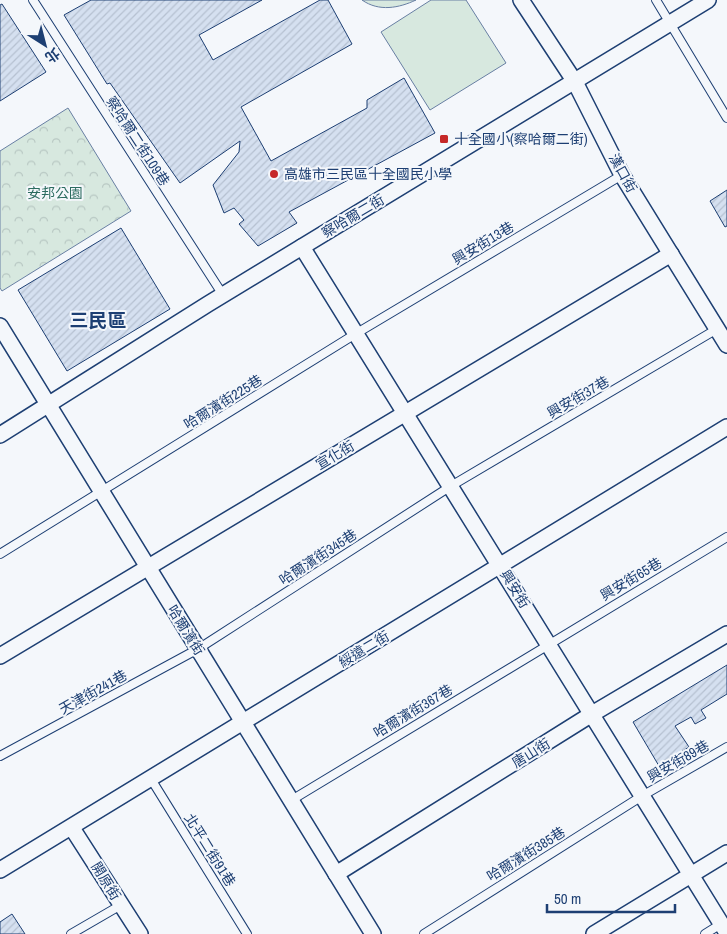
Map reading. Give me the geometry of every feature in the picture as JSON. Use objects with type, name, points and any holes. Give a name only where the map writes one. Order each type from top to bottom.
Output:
[{"type":"street","name":"漢口街","points":[[521,0],[575,82],[622,175],[727,345]]},
{"type":"street","name":"察哈爾二街","points":[[0,435],[223,295],[708,0]]},
{"type":"street","name":"興安街","points":[[302,247],[406,412],[724,929]]},
{"type":"street","name":"宣化街","points":[[0,656],[671,254]]},
{"type":"street","name":"哈爾濱街","points":[[0,326],[374,934]]},
{"type":"street","name":"綏遠二街","points":[[0,870],[72,828],[727,427]]},
{"type":"street","name":"唐山街","points":[[336,874],[592,714],[727,634]]},
{"type":"street","name":"開原街","points":[[72,828],[140,934]]},
{"type":"street","points":[[594,934],[727,853]]},
{"type":"lane","name":"察哈爾二街109巷","points":[[33,0],[223,295]]},
{"type":"lane","points":[[656,0],[727,118]]},
{"type":"lane","name":"興安街13巷","points":[[357,333],[622,175]]},
{"type":"lane","name":"興安街37巷","points":[[451,486],[717,329]]},
{"type":"lane","name":"哈爾濱街225巷","points":[[0,554],[357,333]]},
{"type":"lane","name":"哈爾濱街345巷","points":[[198,649],[451,486]]},
{"type":"lane","name":"興安街65巷","points":[[548,643],[727,537]]},
{"type":"lane","name":"哈爾濱街367巷","points":[[290,800],[548,643]]},
{"type":"lane","name":"天津街241巷","points":[[0,756],[198,649]]},
{"type":"lane","name":"興安街89巷","points":[[642,796],[727,747]]},
{"type":"lane","name":"北平二街91巷","points":[[151,779],[247,934]]},
{"type":"lane","name":"哈爾濱街385巷","points":[[424,934],[642,796]]},
{"type":"lane","points":[[72,934],[121,905]]},
{"type":"lane","points":[[705,934],[724,929]]},
{"type":"green space","points":[[362,0],[416,0],[389,8],[375,6]]},
{"type":"green space","points":[[431,0],[466,0],[506,63],[430,110],[381,32]]},
{"type":"green space","name":"安邦公園","points":[[68,108],[131,211],[2,291],[0,288],[0,151]]},
{"type":"building","points":[[91,0],[262,0],[199,35],[213,60],[320,0],[328,0],[352,44],[241,107],[271,161],[367,108],[367,100],[404,78],[435,133],[289,212],[297,223],[258,246],[239,224],[244,220],[234,208],[224,213],[213,185],[239,152],[240,141],[180,183],[110,83],[107,84],[64,15]]},
{"type":"building","points":[[2,4],[46,72],[0,101],[0,5]]},
{"type":"building","points":[[727,190],[727,226],[725,227],[710,201]]},
{"type":"building","points":[[121,228],[170,309],[67,371],[18,290]]},
{"type":"building","points":[[727,665],[727,694],[701,710],[706,718],[695,724],[691,717],[675,726],[689,747],[659,766],[633,722]]},
{"type":"building","points":[[12,914],[25,934],[0,934],[0,922]]},
{"type":"place","name":"十全國小(察哈爾二街)","points":[[444,139]]},
{"type":"place","name":"高雄市三民區十全國民小學","points":[[274,174]]},
{"type":"district","name":"三民區","points":[[98,320]]}]
